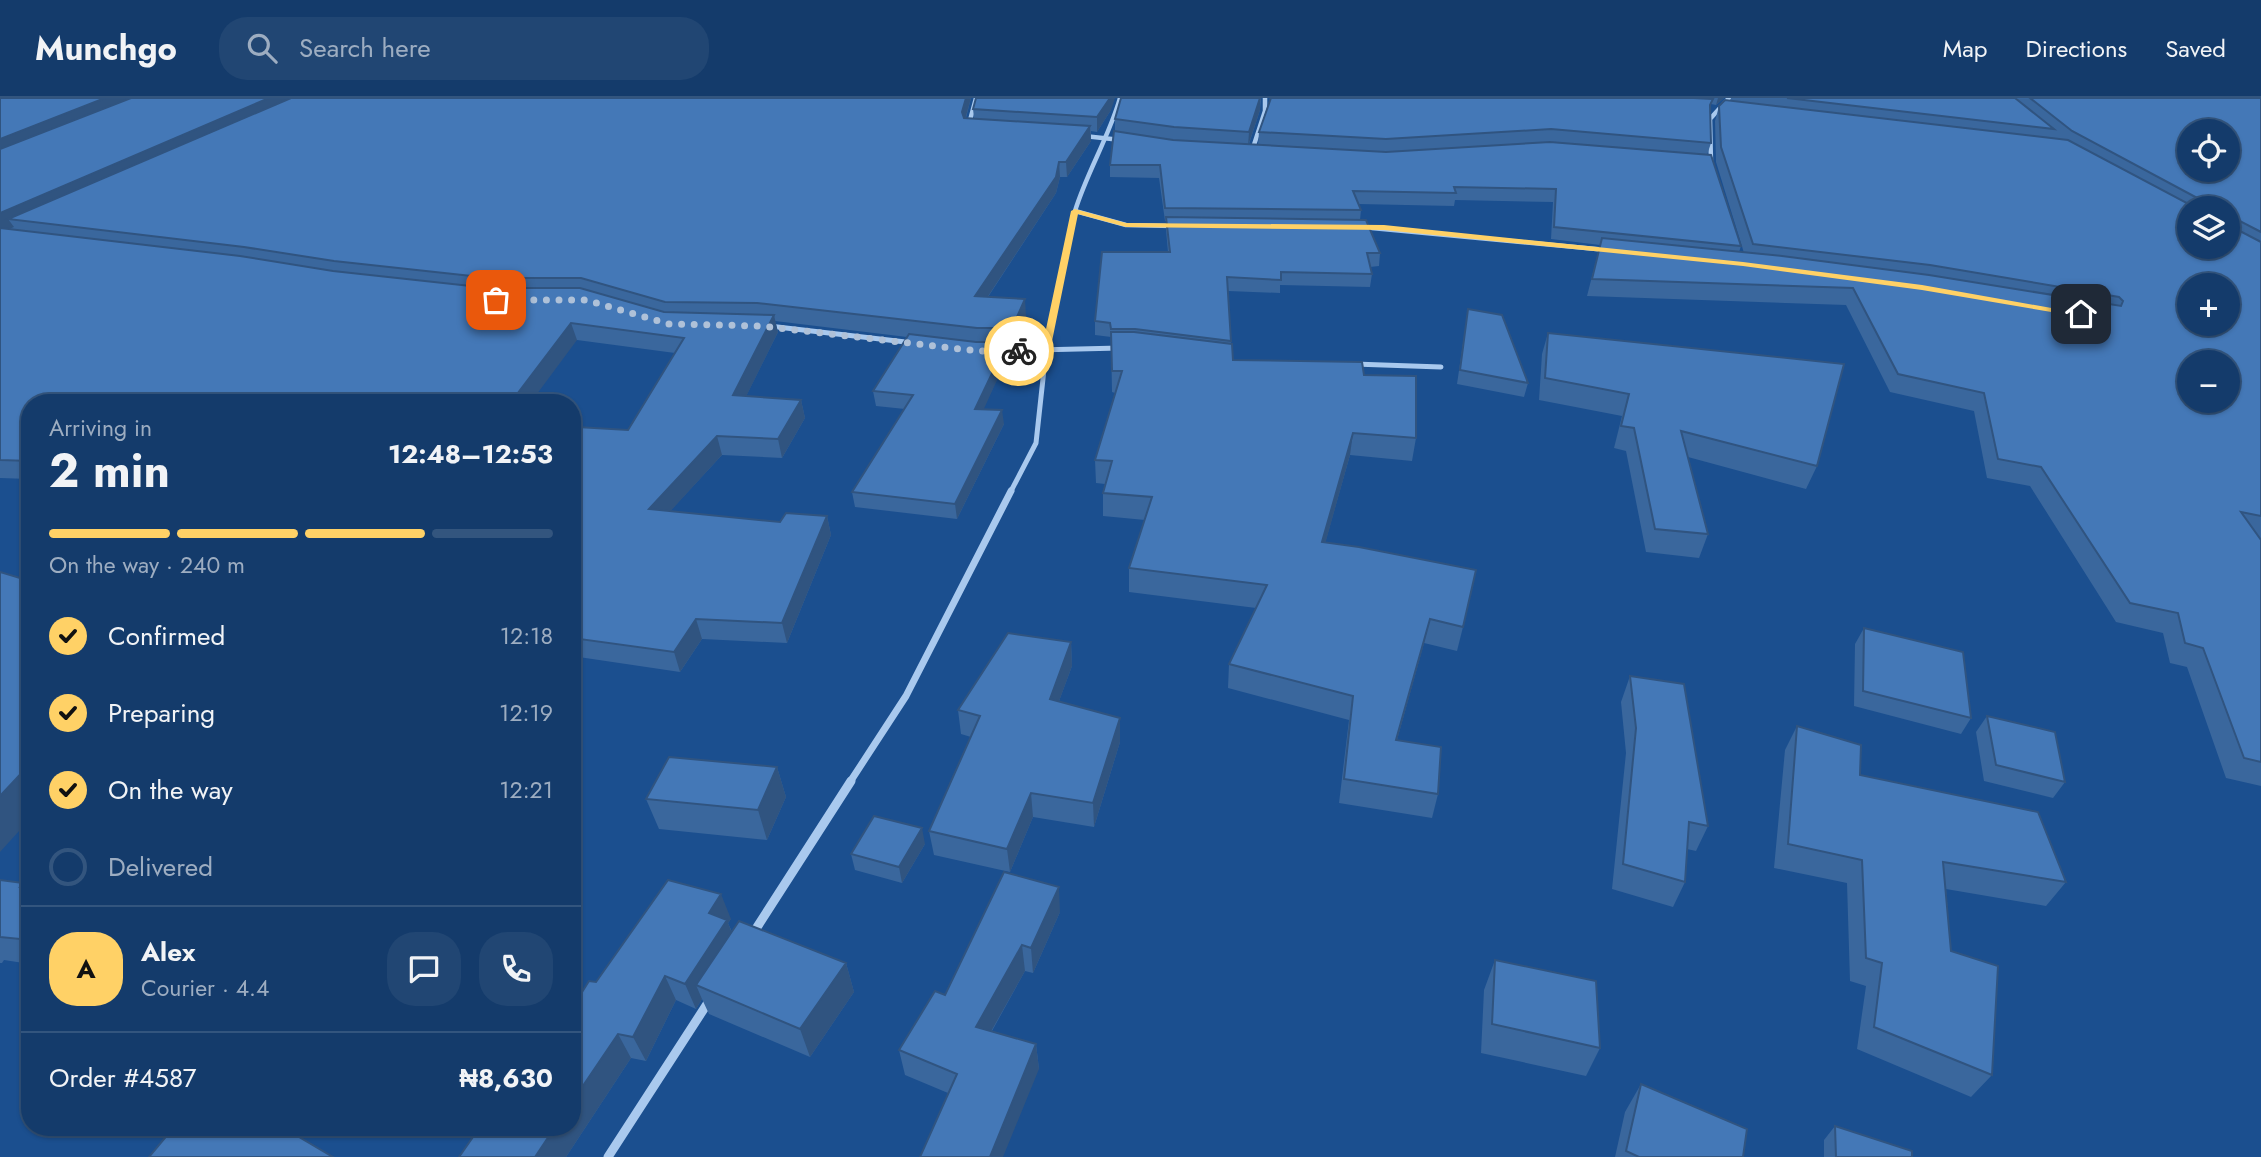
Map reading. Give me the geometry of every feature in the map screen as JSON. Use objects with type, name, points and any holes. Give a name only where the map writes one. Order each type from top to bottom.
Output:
[{"type":"street","points":[[968,128],[976,98]]},
{"type":"street","points":[[750,938],[906,696],[1036,443],[1046,351],[1075,211],[1105,137],[1113,124],[1120,98]]},
{"type":"street","points":[[1265,98],[1265,111],[1251,153],[1265,153]]},
{"type":"street","points":[[1715,176],[1711,163],[1710,120],[1729,98]]},
{"type":"street","points":[[1707,109],[1733,111]]},
{"type":"street","points":[[1077,135],[1132,141]]},
{"type":"street","points":[[1698,162],[1711,163]]},
{"type":"street","points":[[1075,211],[1126,225],[1181,226]]},
{"type":"street","points":[[1347,227],[1384,228],[1619,251]]},
{"type":"street","points":[[761,326],[924,345]]},
{"type":"street","points":[[992,351],[1134,348]]},
{"type":"street","points":[[1349,364],[1441,367]]},
{"type":"street","points":[[608,1157],[712,996]]},
{"type":"building","points":[[0,98],[105,98],[0,139]]},
{"type":"building","points":[[131,98],[269,98],[0,213],[0,149]]},
{"type":"building","points":[[291,98],[966,98],[962,112],[964,118],[1090,126],[1066,162],[1059,162],[1056,177],[975,296],[1025,299],[1012,328],[977,328],[757,303],[665,302],[581,278],[490,278],[8,219]]},
{"type":"building","points":[[976,98],[1110,98],[1097,117],[973,109]]},
{"type":"building","points":[[1121,98],[1260,98],[1249,132],[1174,127],[1115,119]]},
{"type":"building","points":[[1271,98],[1713,99],[1710,105],[1711,143],[1551,129],[1386,139],[1259,132]]},
{"type":"building","points":[[1787,98],[2015,98],[2054,129]]},
{"type":"building","points":[[2030,98],[2261,98],[2261,232],[2240,221],[2240,196],[2194,196],[2072,131]]},
{"type":"building","points":[[1725,100],[2068,140],[2177,198],[2177,259],[2240,259],[2240,231],[2261,242],[2261,516],[2241,512],[2261,540],[2261,762],[2244,758],[2203,648],[2185,643],[2178,613],[2130,603],[2041,467],[1998,459],[1984,393],[1898,374],[1853,288],[1592,279],[1602,238],[1782,256],[1929,275],[2121,306],[2123,301],[2119,297],[1930,265],[1753,244],[1721,147],[1719,106]]},
{"type":"building","points":[[1114,131],[1173,140],[1386,152],[1550,142],[1711,155],[1741,246],[1554,227],[1556,189],[1454,187],[1456,193],[1353,191],[1361,210],[1165,208],[1160,165],[1110,165]]},
{"type":"building","points":[[1166,217],[1366,220],[1380,253],[1367,253],[1372,274],[1281,272],[1281,280],[1227,277],[1231,341],[1135,329],[1111,329],[1110,323],[1095,321],[1102,252],[1170,252]]},
{"type":"building","points":[[0,228],[240,256],[333,271],[489,288],[580,288],[664,312],[774,315],[733,395],[801,400],[778,439],[717,436],[649,509],[780,522],[786,513],[827,516],[782,623],[696,619],[674,652],[581,639],[581,427],[628,430],[684,338],[571,323],[517,394],[21,394],[21,461],[0,460]]},
{"type":"building","points":[[1468,309],[1502,315],[1528,383],[1460,370]]},
{"type":"building","points":[[1111,332],[1134,332],[1232,344],[1233,360],[1362,362],[1364,375],[1416,376],[1416,438],[1353,433],[1322,542],[1476,570],[1463,627],[1430,619],[1396,740],[1441,747],[1438,794],[1344,779],[1353,696],[1229,664],[1267,585],[1129,568],[1152,497],[1103,493],[1112,461],[1095,460],[1122,371],[1112,371]]},
{"type":"building","points":[[1548,333],[1844,364],[1817,466],[1681,431],[1708,534],[1655,529],[1634,428],[1621,426],[1629,394],[1545,378]]},
{"type":"building","points":[[909,334],[976,342],[1007,342],[975,409],[1002,410],[955,504],[852,492],[913,395],[873,391]]},
{"type":"building","points":[[0,572],[21,578],[21,774],[0,796]]},
{"type":"building","points":[[1864,628],[1963,652],[1971,718],[1863,691]]},
{"type":"building","points":[[1008,633],[1071,642],[1050,699],[1120,718],[1093,803],[1031,793],[1007,849],[929,831],[980,716],[958,710]]},
{"type":"building","points":[[1630,676],[1684,684],[1708,826],[1689,822],[1685,882],[1623,864],[1636,728]]},
{"type":"building","points":[[1987,716],[2055,732],[2065,782],[1996,765]]},
{"type":"building","points":[[1797,726],[1861,745],[1860,775],[2038,812],[2066,882],[1943,862],[1951,951],[1998,966],[1992,1075],[1874,1027],[1882,963],[1866,958],[1862,860],[1788,844]]},
{"type":"building","points":[[669,757],[777,767],[758,810],[646,799]]},
{"type":"building","points":[[874,816],[922,828],[899,867],[851,854]]},
{"type":"building","points":[[1004,872],[1059,887],[1031,948],[1022,945],[976,1027],[1036,1044],[990,1157],[920,1157],[957,1074],[899,1050],[935,991],[945,995]]},
{"type":"building","points":[[0,880],[21,883],[21,939],[0,937]]},
{"type":"building","points":[[668,880],[721,894],[709,913],[727,920],[685,984],[665,976],[633,1037],[618,1034],[581,1089],[581,994],[589,981],[596,982]]},
{"type":"building","points":[[739,921],[846,963],[800,1029],[696,985]]},
{"type":"building","points":[[1495,960],[1596,981],[1600,1048],[1492,1024]]},
{"type":"building","points":[[1641,1084],[1747,1129],[1743,1157],[1639,1157],[1626,1151]]},
{"type":"building","points":[[1835,1126],[1912,1151],[1912,1157],[1836,1157]]},
{"type":"building","points":[[166,1136],[297,1136],[333,1157],[149,1157]]},
{"type":"building","points":[[474,1136],[549,1136],[535,1157],[459,1157]]},
{"type":"way so far","points":[[496,300],[586,300],[669,324],[761,326],[978,351],[1019,351]]},
{"type":"route","points":[[1019,351],[1046,351],[1075,211],[1126,225],[1384,228],[1743,264],[1922,287],[2081,314]]}]
